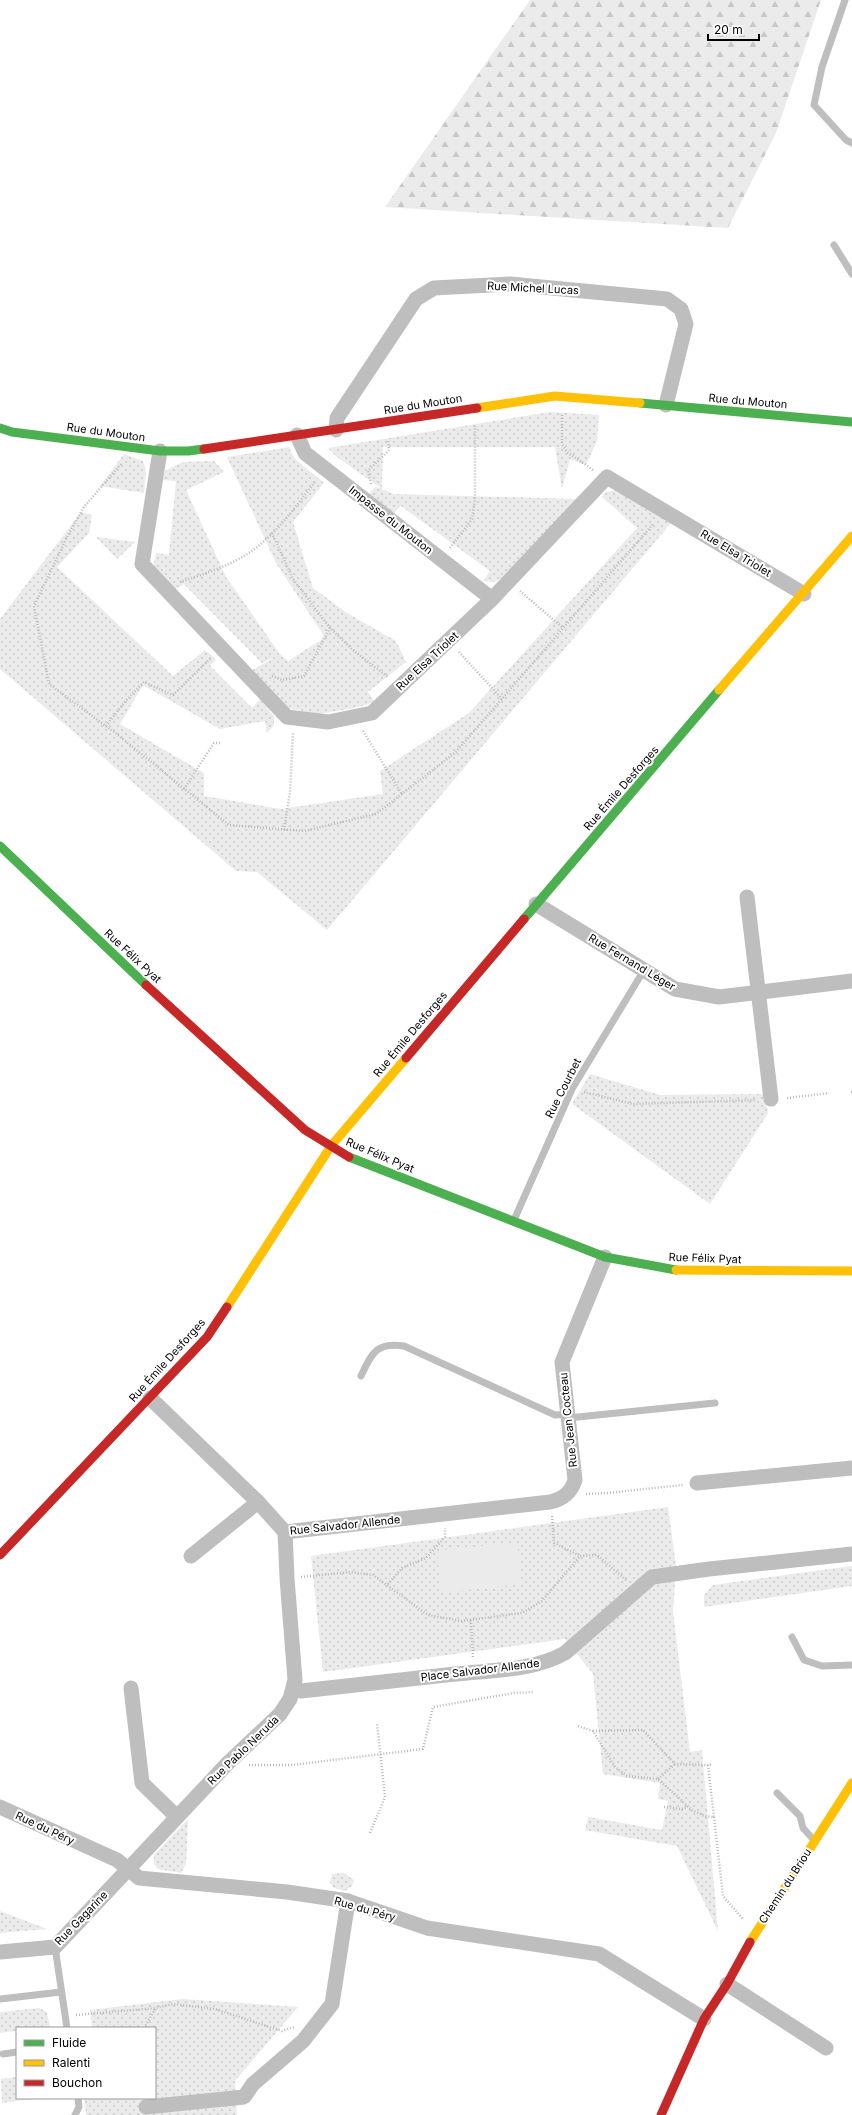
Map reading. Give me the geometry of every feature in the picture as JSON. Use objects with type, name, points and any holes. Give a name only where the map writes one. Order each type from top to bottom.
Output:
[{"type":"street","name":"Rue Michel Lucas","points":[[336,430],[337,418],[416,299],[434,288],[510,284],[667,299],[681,309],[686,324],[666,405]]},
{"type":"street","name":"Rue du Mouton","points":[[0,428],[12,432],[134,448],[160,451],[188,450],[336,430],[555,396],[852,422]]},
{"type":"street","name":"Impasse du Mouton","points":[[297,435],[305,453],[492,599]]},
{"type":"street","name":"Rue Elsa Triolet","points":[[160,451],[142,564],[287,717],[328,722],[372,713],[509,582],[607,476],[804,594]]},
{"type":"street","name":"Rue Émile Desforges","points":[[0,1555],[206,1337],[331,1146],[536,904],[804,594],[852,536]]},
{"type":"street","name":"Rue Félix Pyat","points":[[0,846],[147,986],[305,1130],[351,1158],[606,1257],[670,1270],[852,1271]]},
{"type":"street","points":[[747,897],[771,1099]]},
{"type":"street","name":"Rue Fernand Léger","points":[[536,904],[675,989],[719,998],[852,981]]},
{"type":"street","name":"Rue Jean Cocteau","points":[[568,1494],[575,1480],[562,1362],[606,1257]]},
{"type":"street","name":"Rue Salvador Allende","points":[[150,1398],[258,1502],[285,1532],[550,1502],[560,1499],[568,1494]]},
{"type":"street","points":[[697,1483],[852,1468]]},
{"type":"street","points":[[191,1556],[258,1502]]},
{"type":"street","name":"Rue Pablo Neruda","points":[[128,1868],[227,1764],[280,1714],[290,1699],[295,1680],[285,1532]]},
{"type":"street","name":"Place Salvador Allende","points":[[293,1689],[301,1691],[530,1666],[550,1662],[565,1653],[652,1577],[709,1569],[852,1554]]},
{"type":"street","points":[[131,1688],[142,1783],[177,1817]]},
{"type":"street","name":"Chemin du Briou","points":[[661,2115],[704,2019],[727,1984],[756,1932],[850,1789]]},
{"type":"street","name":"Rue du Péry","points":[[0,1807],[117,1860],[140,1878],[287,1892],[348,1901],[427,1928],[599,1954],[704,2019]]},
{"type":"street","name":"Rue Gagarine","points":[[0,1952],[54,1947],[128,1868]]},
{"type":"street","points":[[146,2107],[244,2097],[253,2084],[303,2042],[332,2004],[348,1901]]},
{"type":"street","points":[[727,1984],[826,2048]]},
{"type":"lane","points":[[845,0],[822,66],[814,105],[846,140],[852,143]]},
{"type":"lane","points":[[834,245],[852,274]]},
{"type":"lane","name":"Rue Courbet","points":[[514,1221],[572,1089],[644,970]]},
{"type":"lane","points":[[361,1376],[372,1354],[378,1349],[387,1346],[404,1346],[555,1415],[568,1416],[715,1403]]},
{"type":"lane","points":[[792,1637],[804,1660],[822,1666],[852,1665]]},
{"type":"lane","points":[[777,1793],[800,1816],[803,1828],[815,1842]]},
{"type":"lane","points":[[54,1947],[67,2027]]},
{"type":"lane","points":[[0,1999],[61,1992]]},
{"type":"lane","points":[[3,2054],[16,2052]]},
{"type":"lane","points":[[75,2115],[79,2107],[78,2099]]},
{"type":"path","points":[[562,397],[562,444],[568,452],[606,478]]},
{"type":"path","points":[[442,559],[472,519],[475,499],[475,408]]},
{"type":"path","points":[[359,495],[371,484],[368,471],[389,450],[386,422]]},
{"type":"path","points":[[134,448],[84,507],[68,535],[34,606],[49,684],[106,726],[229,825],[304,831],[376,814],[456,752],[665,511]]},
{"type":"path","points":[[164,587],[215,570],[262,544],[326,469]]},
{"type":"path","points":[[272,534],[293,579],[330,628],[354,651],[401,686]]},
{"type":"path","points":[[509,582],[563,628]]},
{"type":"path","points":[[249,677],[258,672],[282,680],[304,676],[330,628]]},
{"type":"path","points":[[449,641],[502,699]]},
{"type":"path","points":[[106,726],[128,698],[144,682],[173,695],[222,648]]},
{"type":"path","points":[[356,716],[402,794]]},
{"type":"path","points":[[284,830],[290,792],[294,718]]},
{"type":"path","points":[[184,789],[214,743],[222,742]]},
{"type":"path","points":[[572,1089],[633,1104],[771,1099],[829,1094]]},
{"type":"path","points":[[568,1494],[607,1493],[697,1483]]},
{"type":"path","points":[[550,1502],[554,1543],[580,1556],[597,1554],[637,1590]]},
{"type":"path","points":[[388,1584],[402,1568],[426,1558],[445,1537],[445,1514]]},
{"type":"path","points":[[287,1578],[350,1572],[373,1575],[388,1584],[428,1615],[461,1621],[522,1613],[542,1601],[580,1556]]},
{"type":"path","points":[[471,1620],[474,1672]]},
{"type":"path","points":[[227,1764],[292,1765],[423,1749],[433,1707],[514,1693],[533,1692]]},
{"type":"path","points":[[370,1833],[385,1797],[377,1723]]},
{"type":"path","points":[[578,1726],[593,1731],[644,1730],[675,1764]]},
{"type":"path","points":[[593,1731],[615,1767],[627,1776],[658,1779],[688,1807],[704,1816],[714,1817]]},
{"type":"path","points":[[658,1779],[675,1764],[712,1764]]},
{"type":"path","points":[[708,1765],[723,1896],[756,1932]]},
{"type":"path","points":[[664,1807],[682,1809],[688,1807]]},
{"type":"path","points":[[65,2016],[156,2008],[173,2004],[215,2009],[282,2031],[299,2026]]},
{"type":"path","points":[[145,2027],[156,2008]]},
{"type":"green space","points":[[530,0],[821,0],[776,133],[728,228],[385,207]]},
{"type":"green space","points":[[550,412],[599,415],[597,441],[586,465],[570,459],[562,489],[555,447],[383,447],[382,489],[394,494],[577,499],[503,578],[493,582],[483,581],[490,571],[401,506],[392,515],[367,496],[375,487],[381,488],[337,457],[328,448]]},
{"type":"green space","points":[[289,447],[294,458],[324,483],[293,522],[313,588],[347,613],[396,641],[406,662],[368,692],[375,702],[355,708],[318,714],[287,708],[251,671],[275,657],[262,663],[184,584],[173,591],[153,568],[156,553],[169,555],[176,481],[163,480],[165,471],[183,462],[214,461],[224,472],[186,490],[226,577],[280,654],[288,661],[321,640],[324,636],[276,563],[227,457]]},
{"type":"green space","points":[[124,454],[143,461],[146,470],[144,493],[100,486]]},
{"type":"green space","points":[[616,490],[671,523],[327,930],[257,872],[236,871],[0,669],[0,619],[81,512],[92,515],[89,533],[57,567],[173,676],[205,650],[216,659],[210,666],[252,708],[260,699],[274,716],[274,725],[267,733],[265,721],[220,729],[143,685],[120,724],[204,773],[204,796],[281,809],[383,794],[380,771],[469,713],[637,528],[602,497],[606,492]]},
{"type":"green space","points":[[96,537],[135,542],[117,559]]},
{"type":"green space","points":[[590,1074],[660,1095],[765,1094],[768,1113],[710,1204],[572,1104]]},
{"type":"green space","points":[[668,1507],[676,1566],[673,1611],[690,1752],[702,1750],[718,1931],[677,1846],[585,1830],[588,1817],[662,1830],[668,1801],[658,1799],[660,1783],[603,1774],[593,1674],[565,1639],[323,1672],[311,1556]]},
{"type":"green space","points":[[517,1542],[522,1584],[441,1593],[437,1551]]},
{"type":"green space","points":[[852,1566],[852,1586],[704,1607],[704,1595],[713,1585]]},
{"type":"green space","points":[[188,1819],[186,1864],[181,1873],[158,1869],[154,1864],[154,1855]]},
{"type":"green space","points":[[344,1873],[354,1880],[352,1886],[345,1891],[334,1888],[330,1883],[332,1874]]},
{"type":"green space","points":[[0,1911],[47,1929],[0,1933]]},
{"type":"green space","points":[[182,1999],[298,2007],[235,2081],[237,2115],[86,2115],[84,2099],[156,2099],[156,2027],[92,2027],[90,2010]]},
{"type":"green space","points":[[39,2008],[47,2012],[50,2027],[16,2027],[16,2031],[0,2033],[0,2012]]},
{"type":"green space","points":[[16,2077],[16,2099],[31,2099],[2,2103],[1,2079]]},
{"type":"traffic: fast","points":[[640,403],[852,422]]},
{"type":"traffic: fast","points":[[0,428],[12,432],[160,451],[188,451],[204,449]]},
{"type":"traffic: fast","points":[[524,919],[719,690]]},
{"type":"traffic: fast","points":[[0,846],[146,985]]},
{"type":"traffic: fast","points":[[349,1157],[605,1257],[676,1270]]},
{"type":"traffic: slow","points":[[477,408],[555,396],[640,403]]},
{"type":"traffic: slow","points":[[719,690],[852,536]]},
{"type":"traffic: slow","points":[[227,1307],[331,1146],[406,1058]]},
{"type":"traffic: slow","points":[[676,1270],[852,1271]]},
{"type":"traffic: slow","points":[[750,1942],[852,1783]]},
{"type":"traffic: jam","points":[[204,449],[477,408]]},
{"type":"traffic: jam","points":[[406,1058],[524,919]]},
{"type":"traffic: jam","points":[[146,985],[305,1130],[349,1157]]},
{"type":"traffic: jam","points":[[0,1555],[207,1337],[227,1307]]},
{"type":"traffic: jam","points":[[661,2115],[704,2019],[727,1984],[750,1942]]}]
